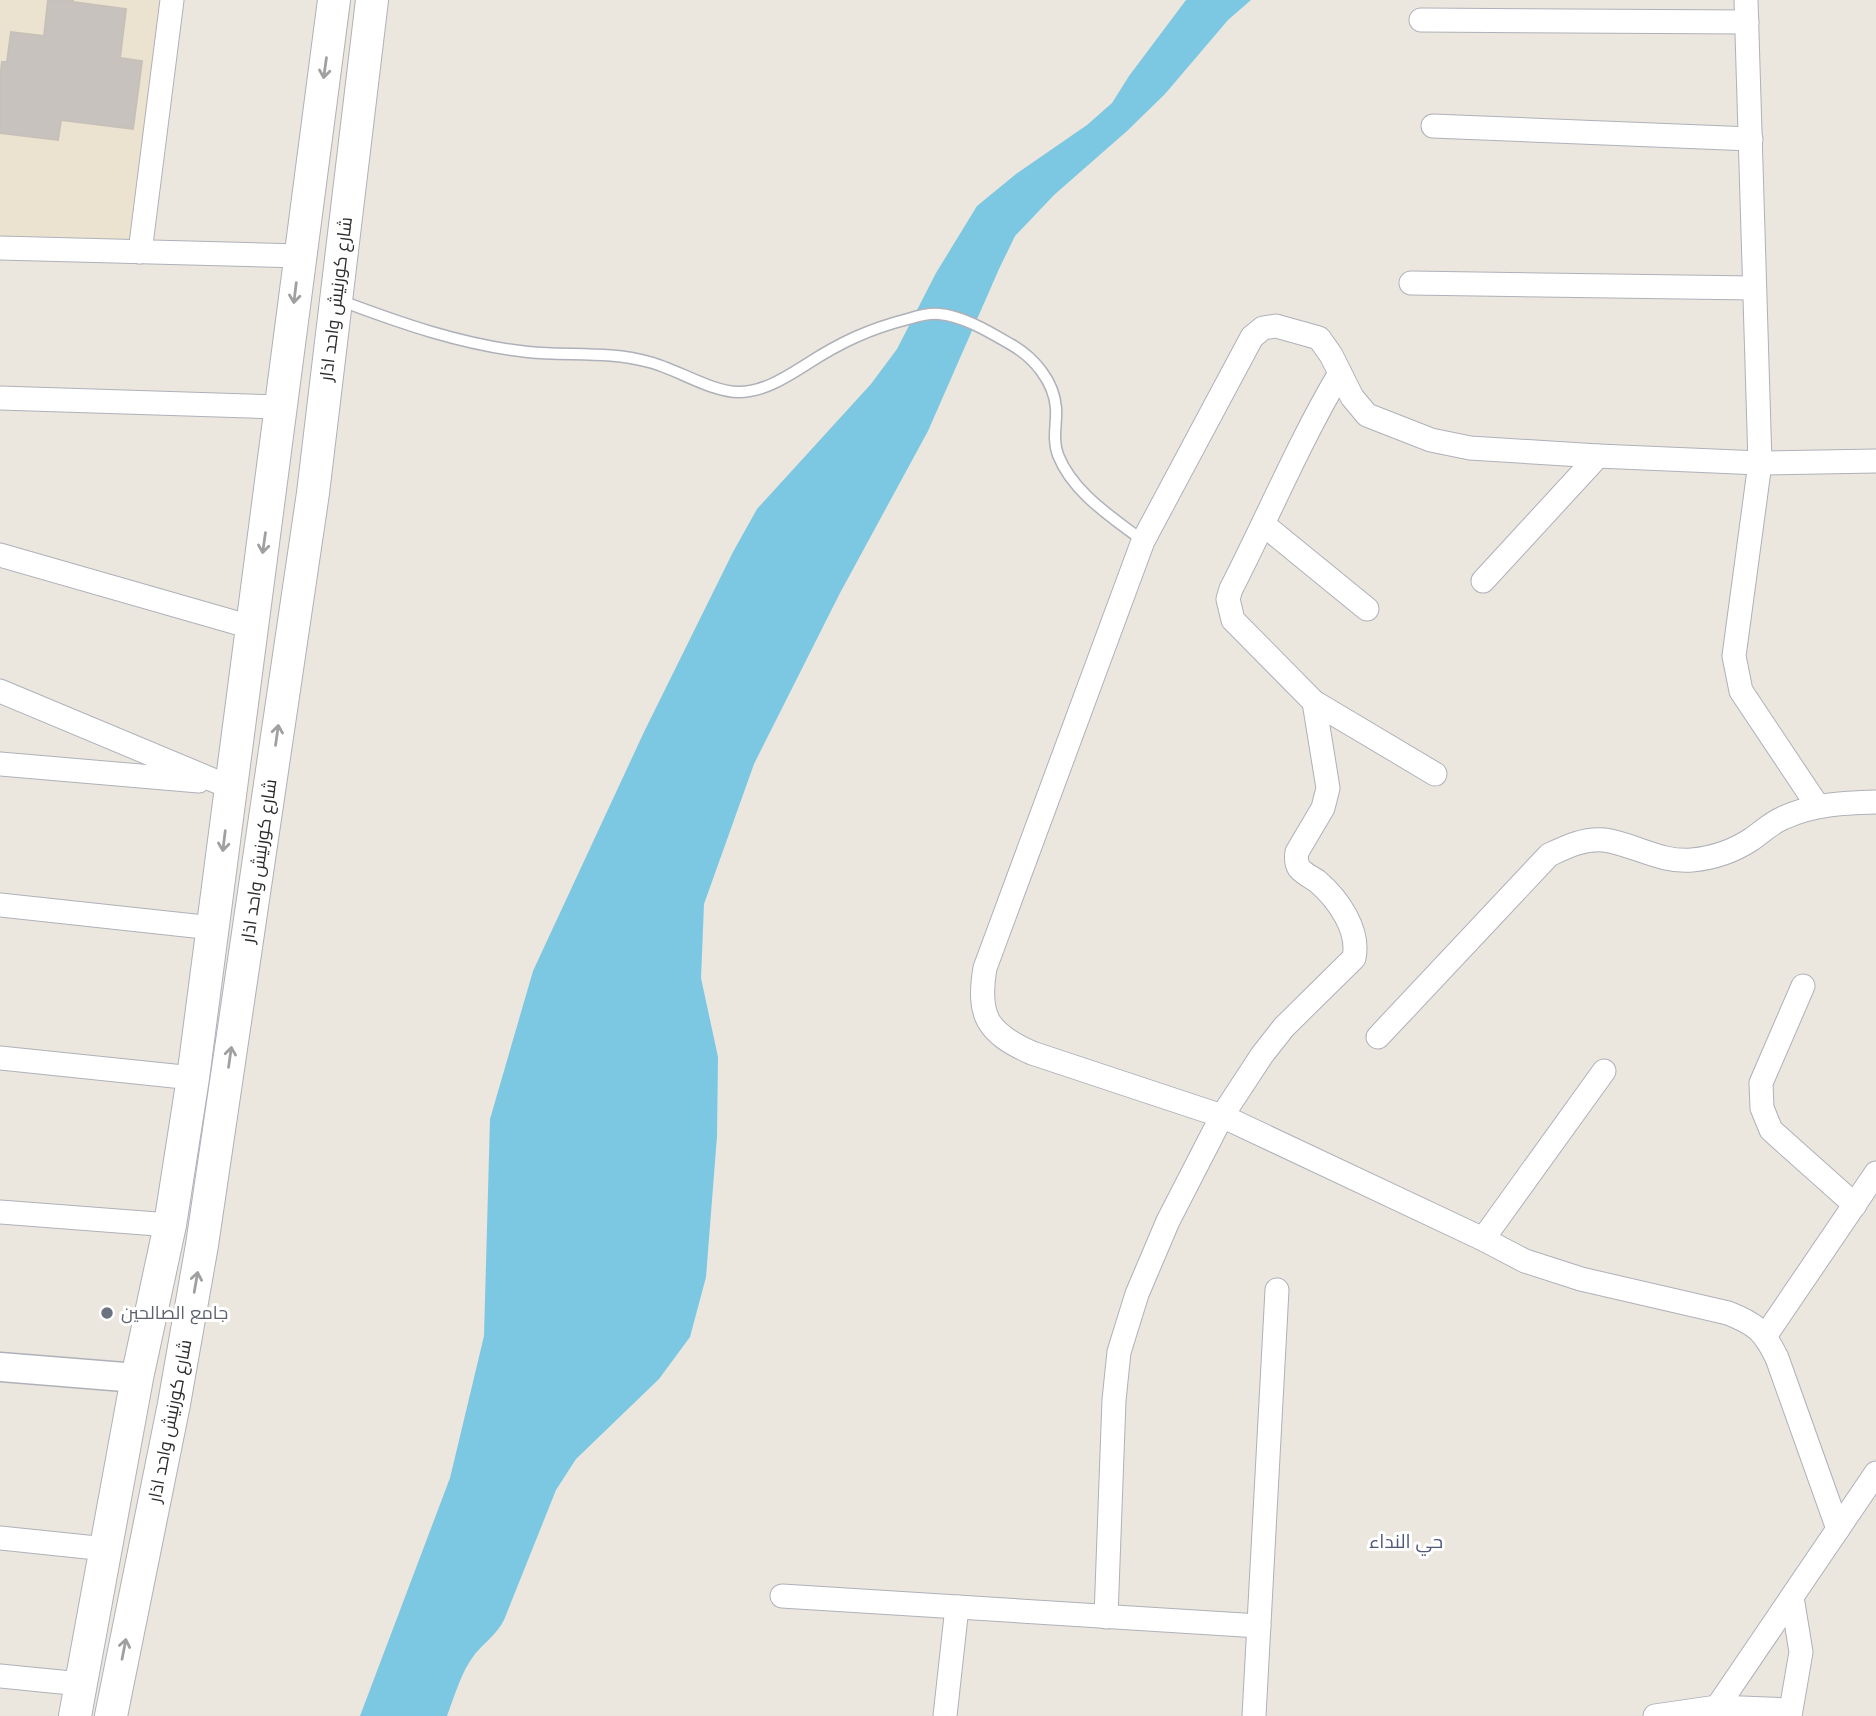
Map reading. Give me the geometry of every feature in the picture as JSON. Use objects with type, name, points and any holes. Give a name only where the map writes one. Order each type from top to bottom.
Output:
[{"type":"main road","name":"شارع كورنيش واحد اذار","points":[[75,1716],[137,1378],[170,1225],[193,1078],[213,928],[225,784],[272,487],[280,407],[334,0]]},
{"type":"main road","name":"شارع كورنيش واحد اذار","points":[[111,1716],[171,1418],[202,1245],[313,493],[372,0]]},
{"type":"main road","points":[[272,487],[313,493]]},
{"type":"street","points":[[140,252],[172,0]]},
{"type":"street","points":[[1421,20],[1747,11],[1760,463],[1734,656],[1741,691],[1817,806]]},
{"type":"street","points":[[1433,126],[1751,139]]},
{"type":"street","points":[[0,248],[300,256]]},
{"type":"street","points":[[1411,283],[1753,288]]},
{"type":"street","points":[[1838,1529],[1777,1358],[1766,1335],[1750,1322],[1728,1312],[1581,1279],[1525,1261],[1222,1116],[1032,1053],[1007,1042],[988,1021],[981,995],[985,968],[1143,541],[1252,337],[1263,328],[1276,326],[1319,338],[1352,397],[1367,415],[1431,440],[1470,448],[1598,457],[1760,463],[1876,461]]},
{"type":"street","points":[[1340,373],[1321,405],[1231,589],[1229,610],[1240,628],[1314,702],[1435,774]]},
{"type":"street","points":[[0,398],[280,407]]},
{"type":"street","points":[[1483,581],[1598,457]]},
{"type":"street","points":[[1264,524],[1367,609]]},
{"type":"street","points":[[0,555],[251,628]]},
{"type":"street","points":[[0,691],[225,784]]},
{"type":"street","points":[[1106,1617],[1114,1400],[1119,1352],[1137,1294],[1168,1221],[1222,1116],[1284,1027],[1354,958],[1356,946],[1353,934],[1338,904],[1328,891],[1302,871],[1296,859],[1297,852],[1323,808],[1328,788],[1314,702]]},
{"type":"street","points":[[0,764],[225,784]]},
{"type":"street","points":[[1378,1037],[1549,855],[1574,843],[1603,840],[1630,846],[1660,858],[1690,860],[1721,855],[1749,841],[1781,819],[1817,806],[1876,802]]},
{"type":"street","points":[[0,905],[213,928]]},
{"type":"street","points":[[1802,986],[1761,1083],[1762,1108],[1771,1130],[1855,1205]]},
{"type":"street","points":[[0,1058],[193,1078]]},
{"type":"street","points":[[1483,1239],[1604,1070]]},
{"type":"street","points":[[1766,1335],[1876,1173]]},
{"type":"street","points":[[0,1212],[170,1225]]},
{"type":"street","points":[[1254,1716],[1277,1290]]},
{"type":"street","points":[[0,1367],[137,1378]]},
{"type":"street","points":[[1714,1712],[1876,1473]]},
{"type":"street","points":[[0,1538],[106,1549]]},
{"type":"street","points":[[782,1596],[1259,1626]]},
{"type":"street","points":[[1655,1716],[1714,1712],[1790,1713],[1801,1652],[1792,1597]]},
{"type":"street","points":[[945,1716],[957,1607]]},
{"type":"street","points":[[0,1676],[81,1684]]},
{"type":"lane","points":[[336,299],[404,325],[449,337],[526,352],[648,361],[716,387],[738,392],[763,388],[857,335],[923,315],[940,314],[958,318],[1015,347],[1032,359],[1046,377],[1056,406],[1054,432],[1058,455],[1093,503],[1143,541]]},
{"type":"shaded area","points":[[0,0],[160,0],[132,245],[0,242]]},
{"type":"water","points":[[1186,0],[1251,0],[1228,20],[1165,94],[1054,195],[1015,236],[928,431],[840,593],[754,764],[704,904],[701,978],[718,1057],[717,1136],[706,1277],[690,1337],[659,1379],[576,1459],[556,1490],[504,1620],[470,1661],[447,1716],[360,1716],[450,1478],[484,1336],[490,1119],[533,971],[644,732],[757,509],[871,384],[897,349],[936,273],[977,206],[1016,174],[1087,125],[1112,103]]},
{"type":"building","points":[[48,0],[73,0],[126,9],[120,58],[142,61],[133,129],[61,120],[58,140],[0,133],[0,78],[2,62],[7,62],[11,32],[44,36]]},
{"type":"place","name":"جامع الصالحين","points":[[107,1313]]},
{"type":"district","name":"حي النداء","points":[[1406,1541]]}]
